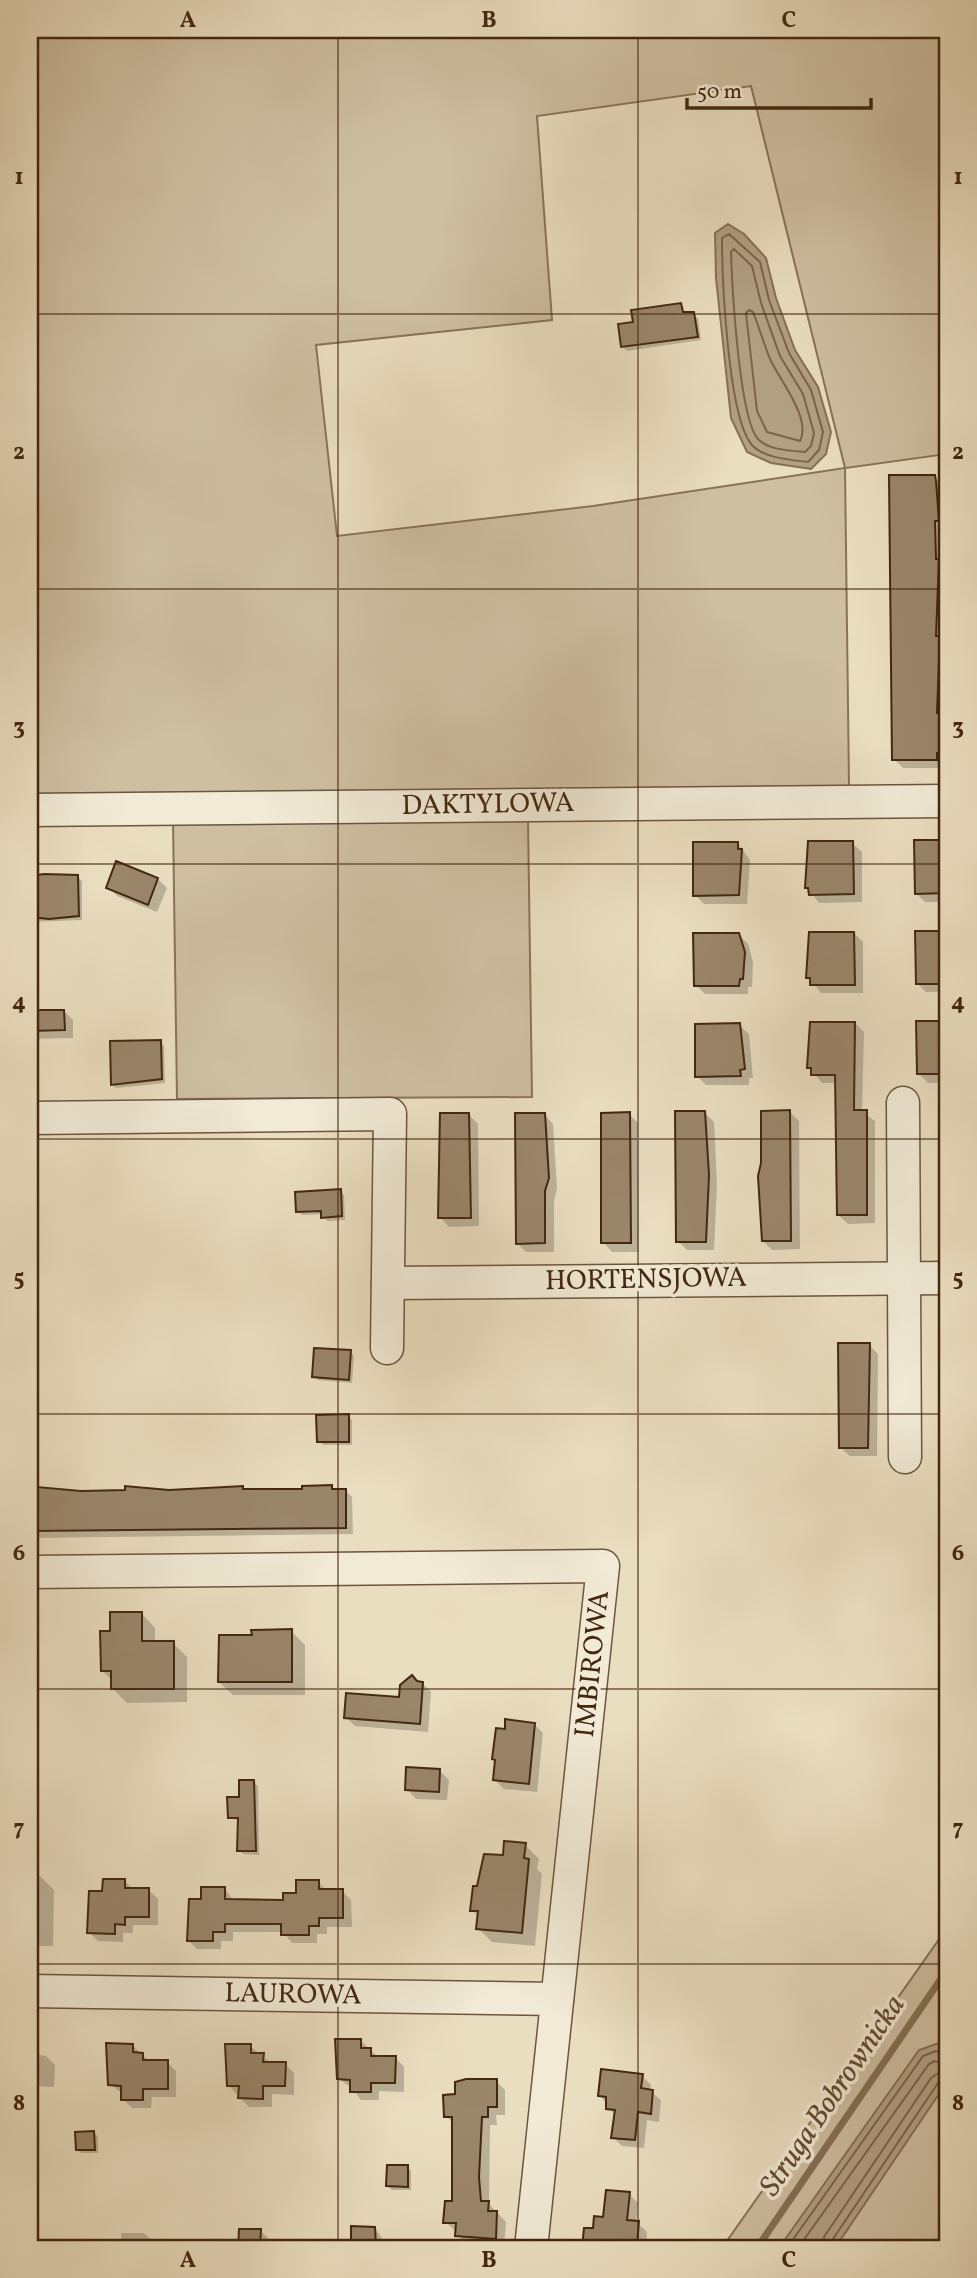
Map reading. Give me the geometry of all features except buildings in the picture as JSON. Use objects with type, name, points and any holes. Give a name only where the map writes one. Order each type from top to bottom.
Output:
[{"type":"street","name":"DAKTYLOWA","points":[[30,810],[947,801]]},
{"type":"street","points":[[902,1103],[905,1457]]},
{"type":"street","points":[[30,1118],[390,1114],[387,1348]]},
{"type":"street","name":"HORTENSJOWA","points":[[388,1283],[947,1278]]},
{"type":"street","name":"IMBIROWA","points":[[30,1572],[603,1566],[531,2248]]},
{"type":"street","name":"LAUROWA","points":[[30,1991],[557,1999]]},
{"type":"shaded area","points":[[30,30],[947,30],[947,454],[845,468],[849,786],[30,794]],"holes":[[[751,86],[845,468],[593,506],[337,536],[316,345],[552,320],[537,116]]]},
{"type":"shaded area","points":[[528,819],[532,1097],[177,1099],[173,822]]},
{"type":"shaded area","points":[[947,1928],[947,2248],[722,2248]]},
{"type":"water","points":[[728,224],[744,234],[766,258],[776,298],[795,350],[818,387],[831,432],[826,454],[811,469],[771,463],[747,452],[731,418],[716,278],[715,233]]},
{"type":"water","points":[[939,2043],[947,2050],[947,2082],[835,2248],[779,2248],[919,2050]]},
{"type":"waterway","name":"Struga Bobrownicka","points":[[757,2248],[947,1970]]}]
